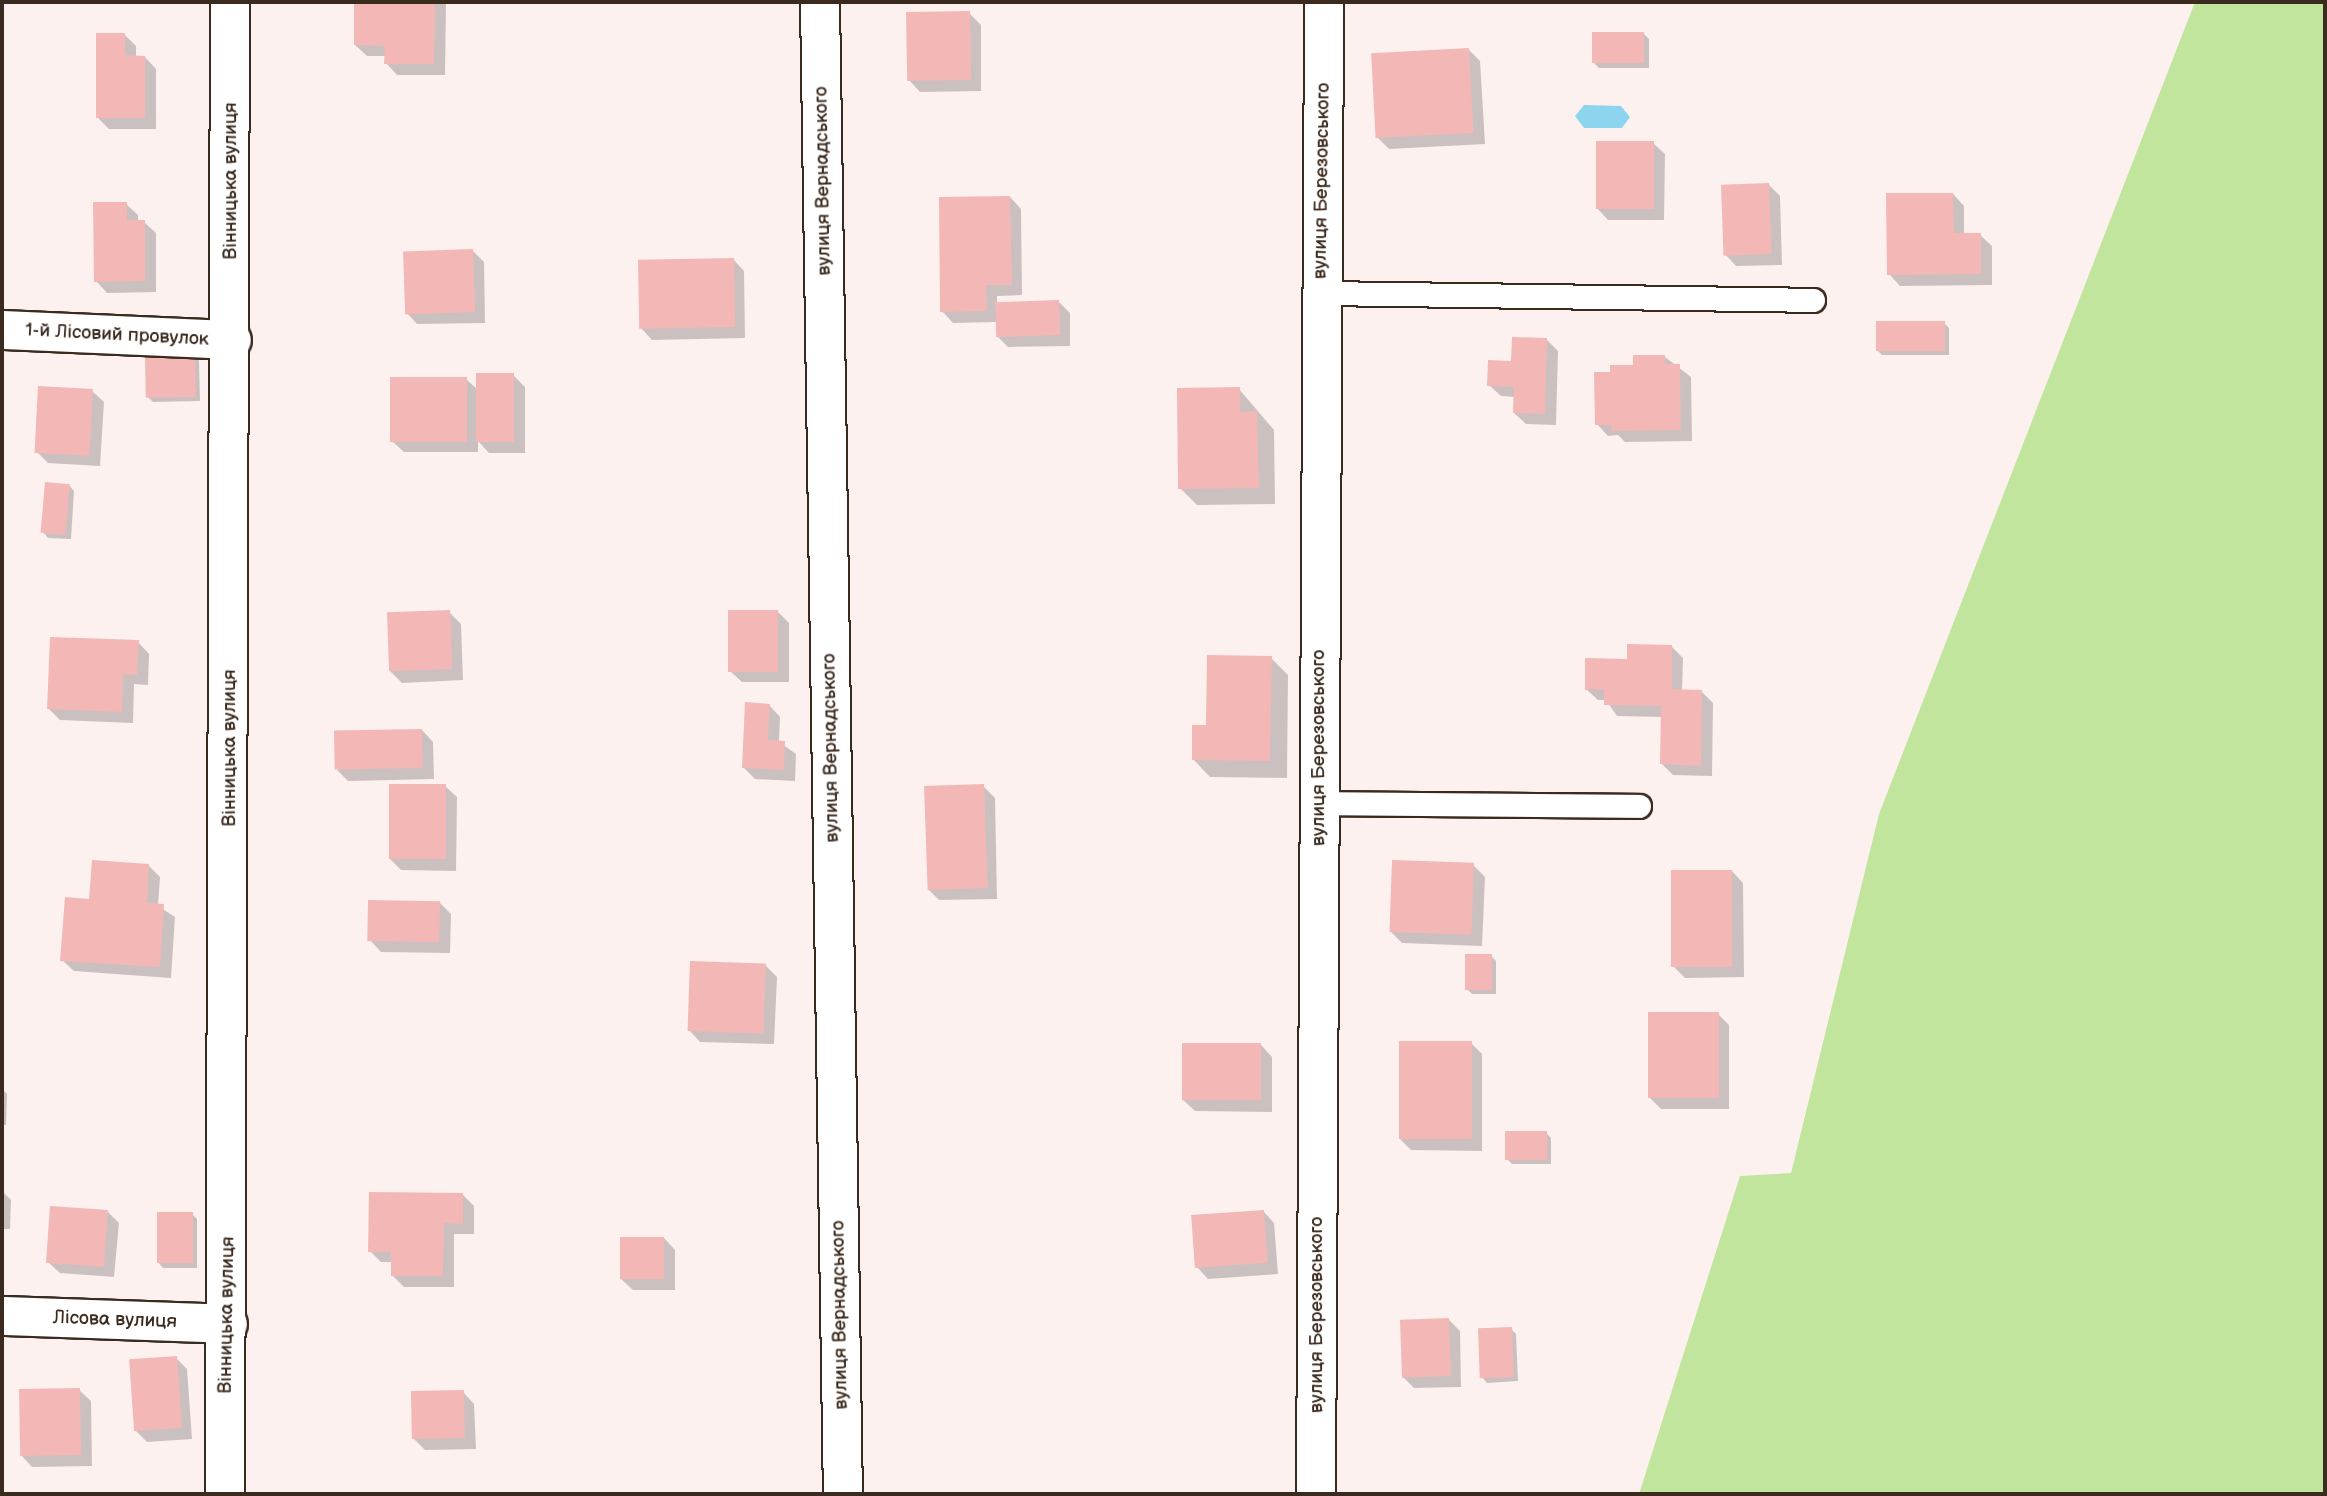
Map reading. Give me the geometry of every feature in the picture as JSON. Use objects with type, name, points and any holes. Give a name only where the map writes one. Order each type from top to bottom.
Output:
[{"type":"street","name":"Вінницька вулиця","points":[[225,1494],[232,340],[230,2]]},
{"type":"street","name":"вулиця Вернадського","points":[[820,2],[843,1494]]},
{"type":"street","name":"вулиця Березовського","points":[[1316,1494],[1324,2]]},
{"type":"street","name":"1-й Лісовий провулок","points":[[2,330],[232,340]]},
{"type":"street","name":"Лісова вулиця","points":[[2,1316],[228,1324]]},
{"type":"lane","points":[[1321,293],[1813,300]]},
{"type":"lane","points":[[1318,803],[1639,806]]},
{"type":"green space","points":[[2195,2],[2325,2],[2325,1494],[1639,1494],[1740,1176],[1791,1173],[1879,814]]},
{"type":"water","points":[[1584,105],[1621,106],[1630,117],[1622,128],[1584,128],[1575,116]]},
{"type":"building","points":[[354,2],[435,2],[434,64],[384,64],[385,46],[354,45]]},
{"type":"building","points":[[970,11],[971,80],[907,81],[906,12]]},
{"type":"building","points":[[1592,32],[1644,32],[1644,63],[1592,63]]},
{"type":"building","points":[[96,33],[125,33],[125,55],[145,56],[145,118],[96,118]]},
{"type":"building","points":[[1469,48],[1473,133],[1376,138],[1371,53]]},
{"type":"building","points":[[1596,141],[1654,141],[1654,209],[1596,209]]},
{"type":"building","points":[[1769,183],[1771,254],[1724,256],[1721,185]]},
{"type":"building","points":[[1886,193],[1953,193],[1954,233],[1981,233],[1981,274],[1887,275]]},
{"type":"building","points":[[1010,196],[1012,285],[986,285],[987,311],[940,312],[939,197]]},
{"type":"building","points":[[93,202],[127,202],[127,220],[145,220],[145,281],[94,282]]},
{"type":"building","points":[[473,249],[475,312],[405,314],[403,251]]},
{"type":"building","points":[[734,258],[735,327],[639,329],[638,260]]},
{"type":"building","points":[[1059,300],[1060,335],[996,337],[995,302]]},
{"type":"building","points":[[1876,321],[1945,321],[1945,351],[1876,351]]},
{"type":"building","points":[[1512,337],[1547,338],[1545,414],[1513,413],[1514,387],[1487,386],[1488,360],[1511,361]]},
{"type":"building","points":[[195,353],[196,397],[146,398],[145,354]]},
{"type":"building","points":[[1633,355],[1665,355],[1665,364],[1680,364],[1681,430],[1612,431],[1611,425],[1595,425],[1594,372],[1610,372],[1610,365],[1633,365]]},
{"type":"building","points":[[476,373],[514,373],[514,442],[476,442]]},
{"type":"building","points":[[390,377],[467,377],[467,442],[390,442]]},
{"type":"building","points":[[38,386],[93,389],[89,456],[34,453]]},
{"type":"building","points":[[1240,387],[1240,412],[1257,411],[1259,488],[1178,489],[1177,388]]},
{"type":"building","points":[[45,482],[70,484],[65,535],[41,533]]},
{"type":"building","points":[[450,610],[452,669],[389,671],[387,612]]},
{"type":"building","points":[[728,610],[778,610],[778,672],[728,672]]},
{"type":"building","points":[[50,637],[139,640],[137,675],[123,674],[122,712],[47,709]]},
{"type":"building","points":[[1627,644],[1672,645],[1672,689],[1702,690],[1701,766],[1660,764],[1661,706],[1604,705],[1604,689],[1585,690],[1585,658],[1627,659]]},
{"type":"building","points":[[1207,655],[1272,656],[1270,761],[1192,760],[1192,725],[1206,725]]},
{"type":"building","points":[[745,702],[770,704],[768,740],[785,741],[784,770],[742,768]]},
{"type":"building","points":[[422,729],[423,768],[335,770],[334,731]]},
{"type":"building","points":[[389,784],[446,784],[446,859],[389,859]]},
{"type":"building","points":[[984,784],[988,888],[928,890],[924,786]]},
{"type":"building","points":[[92,860],[149,864],[147,903],[164,904],[160,967],[60,961],[65,897],[89,899]]},
{"type":"building","points":[[1392,860],[1474,863],[1471,935],[1389,932]]},
{"type":"building","points":[[1671,870],[1732,870],[1732,967],[1671,967]]},
{"type":"building","points":[[368,900],[440,901],[439,942],[367,941]]},
{"type":"building","points":[[1465,954],[1492,954],[1492,990],[1465,990]]},
{"type":"building","points":[[690,961],[766,964],[764,1034],[688,1031]]},
{"type":"building","points":[[1648,1012],[1719,1012],[1719,1098],[1648,1098]]},
{"type":"building","points":[[1399,1041],[1472,1041],[1472,1139],[1399,1139]]},
{"type":"building","points":[[1182,1043],[1261,1043],[1261,1100],[1182,1100]]},
{"type":"building","points":[[1505,1131],[1547,1131],[1547,1160],[1505,1160]]},
{"type":"building","points":[[369,1192],[463,1193],[463,1224],[444,1223],[443,1276],[391,1276],[391,1252],[368,1252]]},
{"type":"building","points":[[50,1206],[108,1210],[104,1267],[46,1263]]},
{"type":"building","points":[[1264,1210],[1268,1263],[1195,1268],[1191,1215]]},
{"type":"building","points":[[157,1212],[193,1212],[193,1263],[157,1263]]},
{"type":"building","points":[[620,1237],[664,1237],[664,1279],[620,1279]]},
{"type":"building","points":[[1449,1318],[1451,1376],[1402,1378],[1400,1320]]},
{"type":"building","points":[[1512,1327],[1514,1377],[1480,1378],[1478,1328]]},
{"type":"building","points":[[177,1356],[182,1428],[134,1431],[129,1359]]},
{"type":"building","points":[[80,1388],[81,1455],[20,1456],[19,1389]]},
{"type":"building","points":[[464,1390],[465,1438],[412,1439],[411,1391]]}]
